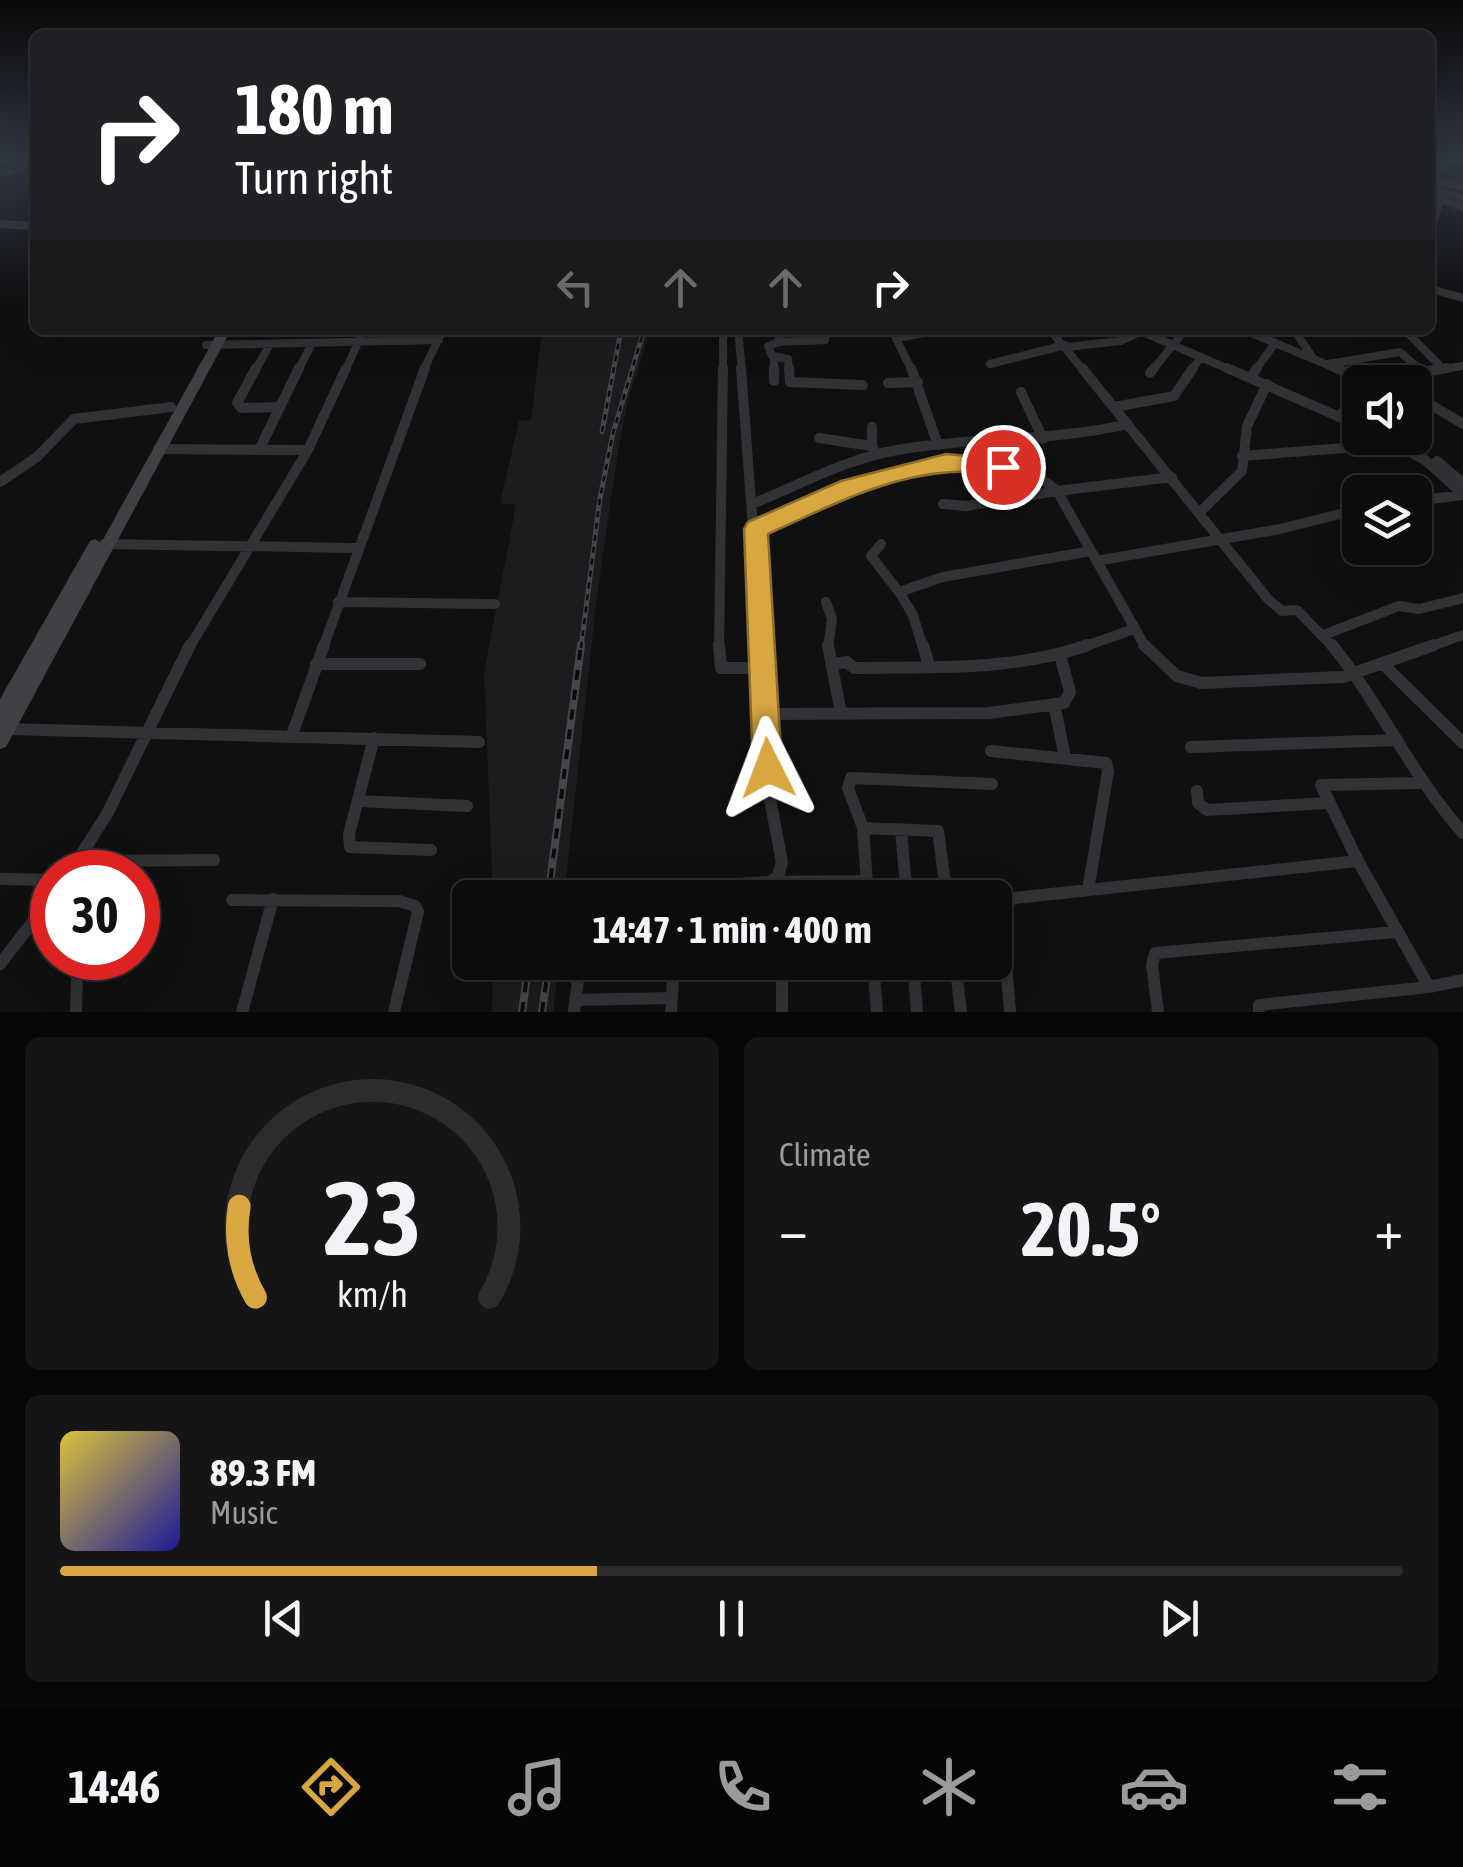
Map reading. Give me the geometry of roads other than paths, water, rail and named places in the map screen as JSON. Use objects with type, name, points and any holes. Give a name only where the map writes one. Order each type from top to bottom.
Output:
[{"type":"main road","points":[[2,729],[171,407],[213,340]]},
{"type":"main road","points":[[101,544],[158,450],[213,340]]},
{"type":"street","points":[[0,224],[30,226]]},
{"type":"street","points":[[1435,290],[1463,298]]},
{"type":"street","points":[[213,340],[270,344],[362,336],[441,335],[422,374],[292,735]]},
{"type":"street","points":[[723,335],[719,661],[721,668],[763,668]]},
{"type":"street","points":[[738,335],[756,529],[769,794],[782,862],[776,880]]},
{"type":"street","points":[[779,335],[780,342]]},
{"type":"street","points":[[791,335],[792,341]]},
{"type":"street","points":[[774,381],[774,356],[768,345],[825,340],[826,335]]},
{"type":"street","points":[[895,335],[918,382],[938,445]]},
{"type":"street","points":[[1055,335],[1274,606],[1285,612],[1297,610],[1326,634],[1357,673],[1420,782],[1463,833]]},
{"type":"street","points":[[990,364],[1066,346],[1121,341],[1132,335]]},
{"type":"street","points":[[1150,335],[1341,415]]},
{"type":"street","points":[[1150,373],[1179,335]]},
{"type":"street","points":[[1256,335],[1342,371]]},
{"type":"street","points":[[1297,335],[1314,359]]},
{"type":"street","points":[[1410,335],[1443,369]]},
{"type":"street","points":[[85,850],[107,814],[201,622],[308,450],[362,336]]},
{"type":"street","points":[[259,450],[312,343]]},
{"type":"street","points":[[1251,377],[1275,343]]},
{"type":"street","points":[[270,344],[237,403],[242,408],[280,408]]},
{"type":"street","points":[[1327,364],[1400,352],[1415,365]]},
{"type":"street","points":[[774,356],[788,359],[790,382],[842,387],[863,384]]},
{"type":"street","points":[[1114,407],[1174,396],[1201,357]]},
{"type":"street","points":[[1432,371],[1463,366]]},
{"type":"street","points":[[888,382],[918,382]]},
{"type":"street","points":[[1200,512],[1241,474],[1240,440],[1250,412],[1267,384]]},
{"type":"street","points":[[1021,392],[1044,440]]},
{"type":"street","points":[[1432,405],[1463,424]]},
{"type":"street","points":[[0,482],[37,457],[74,420],[171,407]]},
{"type":"street","points":[[818,438],[874,450],[1044,440],[1128,424]]},
{"type":"street","points":[[872,427],[874,450]]},
{"type":"street","points":[[1242,456],[1342,448]]},
{"type":"street","points":[[158,450],[308,450]]},
{"type":"street","points":[[752,504],[874,450]]},
{"type":"street","points":[[1419,455],[1463,494]]},
{"type":"street","points":[[1421,455],[1463,483]]},
{"type":"street","points":[[756,529],[849,487],[946,462],[954,466],[1028,467],[1058,490],[1144,647],[1168,669],[1201,683],[1292,681],[1357,673],[1463,635]]},
{"type":"street","points":[[943,504],[966,506],[1058,490],[1172,477]]},
{"type":"street","points":[[1432,499],[1463,494]]},
{"type":"street","points":[[899,592],[943,577],[1219,538],[1342,514]]},
{"type":"street","points":[[101,544],[358,548]]},
{"type":"street","points":[[881,544],[870,556],[913,616],[929,666]]},
{"type":"street","points":[[1326,634],[1399,606],[1419,609],[1463,598]]},
{"type":"street","points":[[338,602],[495,604]]},
{"type":"street","points":[[826,602],[832,619],[828,648],[840,714]]},
{"type":"street","points":[[832,664],[847,662],[853,668],[995,664],[1060,655],[1134,628]]},
{"type":"street","points":[[765,714],[989,713],[1064,703],[1070,692],[1060,655]]},
{"type":"street","points":[[1382,663],[1463,743]]},
{"type":"street","points":[[316,664],[420,664]]},
{"type":"street","points":[[1054,704],[1064,757]]},
{"type":"street","points":[[2,729],[479,742]]},
{"type":"street","points":[[374,738],[347,841],[350,847],[431,850]]},
{"type":"street","points":[[1191,747],[1397,740]]},
{"type":"street","points":[[992,751],[1102,760],[1108,767],[1088,890]]},
{"type":"street","points":[[867,880],[863,828],[848,788],[851,778],[992,784]]},
{"type":"street","points":[[1420,782],[1324,783],[1320,788],[1428,987]]},
{"type":"street","points":[[1197,790],[1198,803],[1206,810],[1328,803]]},
{"type":"street","points":[[358,801],[467,806]]},
{"type":"street","points":[[863,828],[938,831],[944,880]]},
{"type":"street","points":[[901,830],[905,880]]},
{"type":"street","points":[[160,863],[214,860]]},
{"type":"street","points":[[1010,1012],[1003,926],[1007,902],[1358,861]]},
{"type":"street","points":[[0,879],[30,880]]},
{"type":"street","points":[[242,1012],[272,899]]},
{"type":"street","points":[[232,900],[399,901],[415,906],[418,912],[394,1012]]},
{"type":"street","points":[[0,964],[30,930]]},
{"type":"street","points":[[1158,1012],[1152,965],[1155,953],[1396,932]]},
{"type":"street","points":[[76,980],[76,1012]]},
{"type":"street","points":[[578,980],[575,1006],[671,1005],[673,980]]},
{"type":"street","points":[[782,980],[782,1012]]},
{"type":"street","points":[[874,980],[877,1012]]},
{"type":"street","points":[[914,980],[917,1012]]},
{"type":"street","points":[[958,980],[962,1012]]},
{"type":"street","points":[[1259,1012],[1259,1005],[1463,980]]},
{"type":"railway","points":[[602,432],[620,335]]},
{"type":"railway","points":[[581,648],[600,498],[613,433],[642,335]]},
{"type":"railway","points":[[550,880],[581,645]]},
{"type":"railway","points":[[522,1012],[526,980]]},
{"type":"railway","points":[[542,1012],[546,980]]}]
